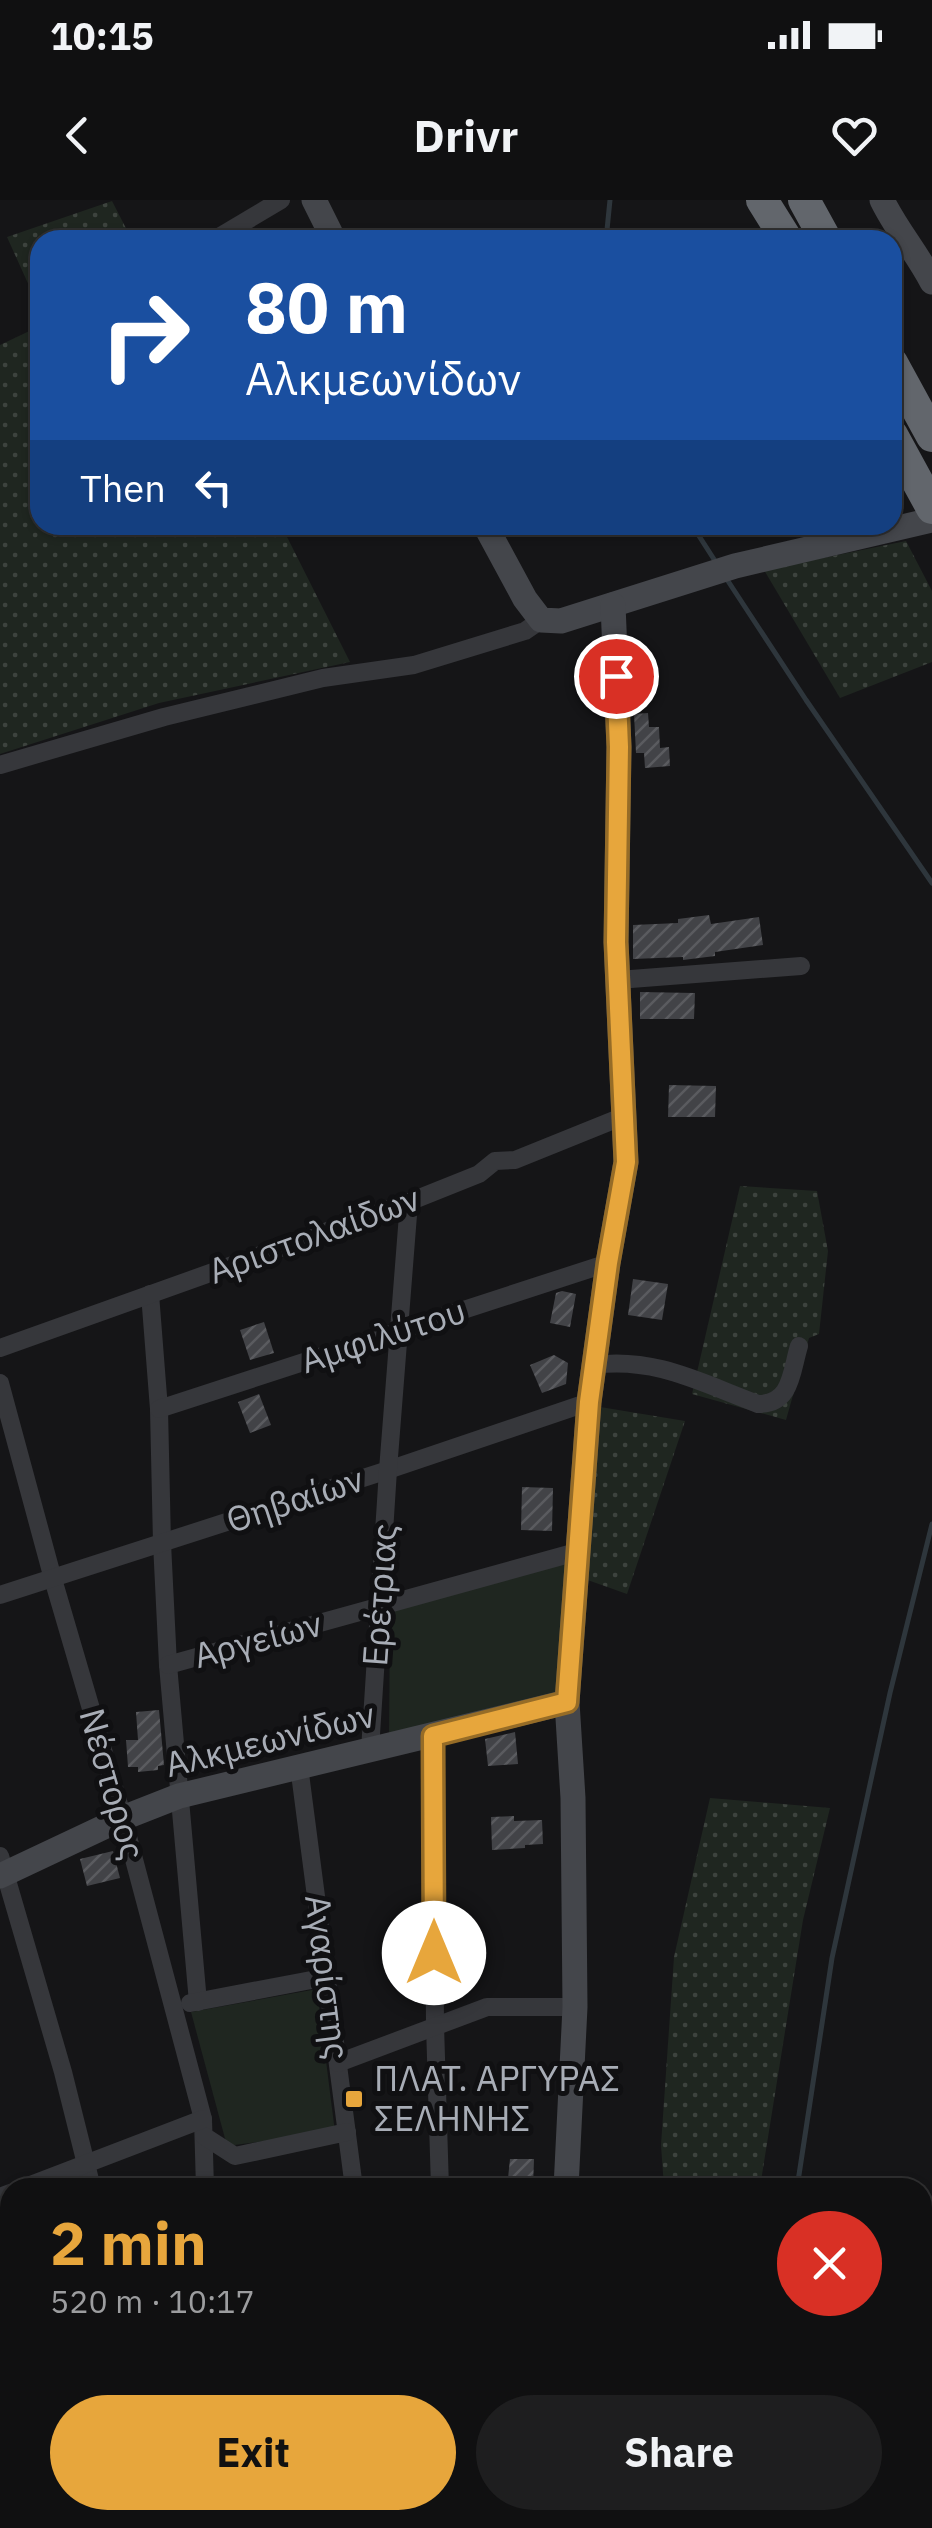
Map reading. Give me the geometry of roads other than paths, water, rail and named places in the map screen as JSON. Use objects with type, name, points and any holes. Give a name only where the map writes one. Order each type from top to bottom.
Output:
[{"type":"highway","points":[[765,200],[782,230]]},
{"type":"highway","points":[[804,200],[820,230]]},
{"type":"highway","points":[[902,381],[932,436]]},
{"type":"highway","points":[[902,453],[932,508]]},
{"type":"street","points":[[231,230],[282,200]]},
{"type":"street","points":[[314,200],[329,230]]},
{"type":"street","points":[[882,200],[899,230]]},
{"type":"street","points":[[902,234],[929,268]]},
{"type":"street","points":[[902,526],[932,520]]},
{"type":"street","points":[[490,535],[525,599],[541,620]]},
{"type":"street","points":[[0,764],[164,717],[322,678],[414,665],[524,632],[541,620],[561,621],[702,575],[864,535]]},
{"type":"street","points":[[566,2178],[575,2006],[573,1798],[567,1702],[589,1402],[626,1162],[618,980],[619,747],[613,605]]},
{"type":"street","points":[[618,980],[801,966]]},
{"type":"street","name":"Αριστολαίδων","points":[[0,1348],[409,1202],[479,1174],[495,1161],[515,1160],[624,1116]]},
{"type":"street","name":"Ερέτριας","points":[[370,1750],[409,1202]]},
{"type":"street","name":"Αμφιλύτου","points":[[159,1409],[608,1263]]},
{"type":"street","name":"Νέστορος","points":[[150,1294],[159,1409],[168,1664],[198,2002]]},
{"type":"street","points":[[594,1365],[619,1362],[657,1366],[758,1404],[772,1404],[786,1392],[799,1346]]},
{"type":"street","name":"Νέστορος","points":[[0,1383],[174,2006],[204,2128],[205,2178]]},
{"type":"street","name":"Θηβαίων","points":[[0,1596],[589,1402]]},
{"type":"street","name":"Αργείων","points":[[168,1664],[580,1551]]},
{"type":"street","name":"Αλκμεωνίδων","points":[[2,1869],[179,1796],[567,1702]]},
{"type":"street","points":[[433,1736],[440,2178]]},
{"type":"street","name":"Αγαρίστης","points":[[298,1766],[353,2178]]},
{"type":"street","points":[[2,1869],[90,2178]]},
{"type":"street","points":[[174,2006],[327,1976]]},
{"type":"street","points":[[338,2063],[488,2007],[575,2006]]},
{"type":"street","points":[[48,2178],[88,2162],[204,2128],[234,2156],[347,2132]]},
{"type":"waterway","points":[[607,230],[610,200]]},
{"type":"waterway","points":[[698,535],[717,564]]},
{"type":"waterway","points":[[726,578],[932,883]]},
{"type":"waterway","points":[[799,2178],[832,1958],[932,1524]]},
{"type":"place","name":"ΠΛΑΤ. ΑΡΓΥΡΑΣ ΣΕΛΗΝΗΣ","points":[[354,2099]]}]
